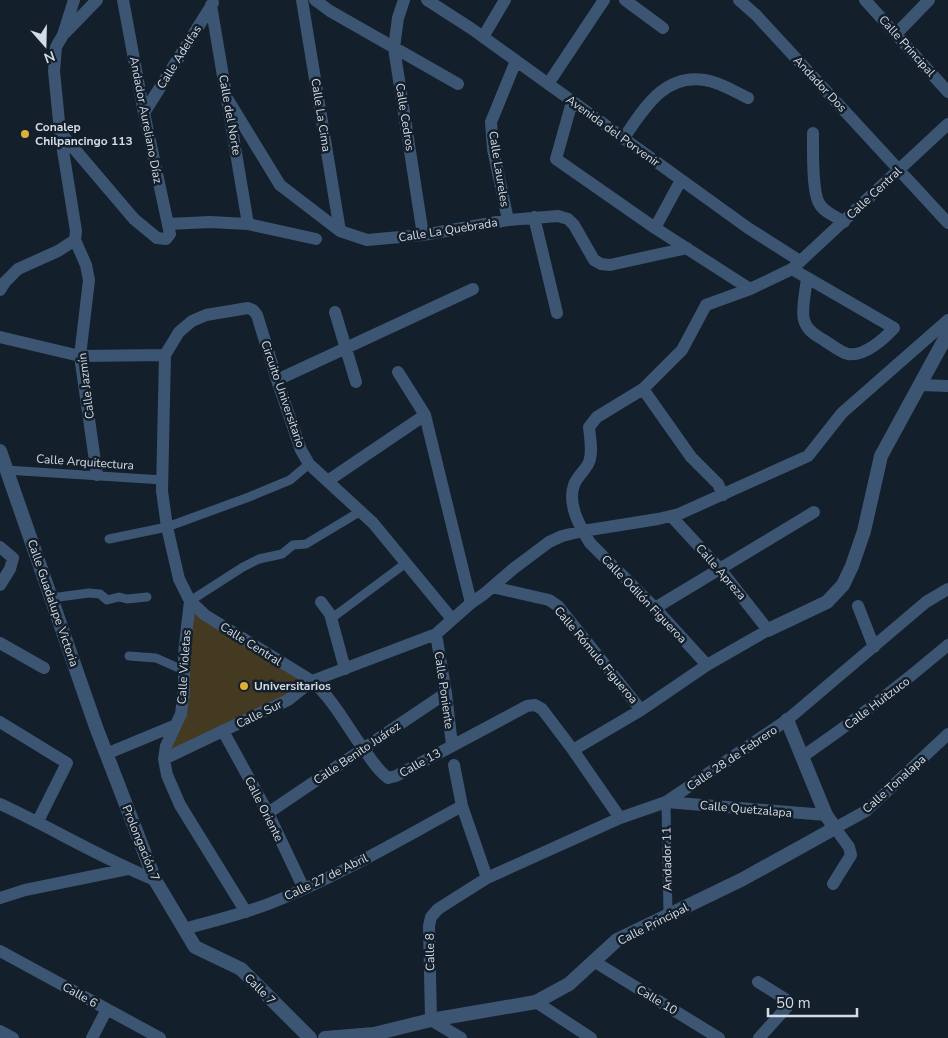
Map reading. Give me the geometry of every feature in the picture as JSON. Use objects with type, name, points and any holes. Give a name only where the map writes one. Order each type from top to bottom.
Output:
[{"type":"street","points":[[0,290],[18,269],[58,251],[75,240],[76,231],[60,132],[54,72],[56,47],[63,35],[74,0]]},
{"type":"street","points":[[63,35],[97,0]]},
{"type":"street","name":"Andador Aureliano Díaz","points":[[60,132],[134,219],[157,238],[166,239],[170,234],[144,113],[123,0]]},
{"type":"street","name":"Calle La Cima","points":[[302,0],[340,231]]},
{"type":"street","points":[[315,0],[330,11],[458,84]]},
{"type":"street","name":"Calle Cedros","points":[[404,0],[398,18],[394,48],[423,235]]},
{"type":"street","name":"Avenida del Porvenir","points":[[427,0],[483,37],[748,228],[796,265],[807,278],[894,328],[886,337],[865,351],[854,354],[846,353],[810,331],[805,324],[803,317],[807,278]]},
{"type":"street","points":[[483,37],[505,0]]},
{"type":"street","points":[[548,84],[604,0]]},
{"type":"street","points":[[625,0],[662,28]]},
{"type":"street","name":"Andador Dos","points":[[739,0],[900,169]]},
{"type":"street","points":[[751,11],[759,0]]},
{"type":"street","name":"Calle Principal","points":[[865,0],[948,92]]},
{"type":"street","points":[[896,34],[929,0]]},
{"type":"street","name":"Calle Adelfas","points":[[144,113],[213,3]]},
{"type":"street","name":"Calle del Norte","points":[[213,3],[248,224]]},
{"type":"street","name":"Calle Laureles","points":[[508,220],[494,149],[491,122],[516,61]]},
{"type":"street","points":[[624,139],[650,101],[670,84],[687,79],[707,80],[748,98]]},
{"type":"street","name":"Calle La Quebrada","points":[[228,100],[280,185],[340,231],[367,240],[423,235],[508,220],[558,216],[568,219],[574,225],[594,260],[600,264],[610,265],[686,248]]},
{"type":"street","points":[[572,102],[556,159],[655,228],[750,289]]},
{"type":"street","name":"Calle Central","points":[[642,389],[682,350],[706,305],[750,289],[796,265],[948,124]]},
{"type":"street","points":[[812,132],[815,192],[819,204],[844,222]]},
{"type":"street","points":[[900,169],[948,223]]},
{"type":"street","points":[[655,228],[681,180]]},
{"type":"street","points":[[534,217],[557,313]]},
{"type":"street","points":[[168,224],[210,222],[248,224],[316,239]]},
{"type":"street","name":"Calle Jazmín","points":[[75,240],[86,265],[89,280],[80,356],[98,475]]},
{"type":"street","points":[[277,380],[473,289]]},
{"type":"street","name":"Circuito Universitario","points":[[166,355],[179,332],[192,321],[206,315],[248,308],[253,310],[257,315],[301,450],[309,464],[361,511],[452,619]]},
{"type":"street","points":[[335,312],[356,382]]},
{"type":"street","points":[[436,634],[471,603],[549,542],[562,536],[583,531],[671,516],[723,495],[808,456],[842,413],[948,320]]},
{"type":"street","points":[[620,818],[573,750],[641,710],[707,665],[768,630],[827,602],[844,585],[864,531],[881,456],[948,333]]},
{"type":"street","points":[[0,336],[80,356],[166,355],[162,492],[167,526],[179,578],[190,601],[243,567],[259,559],[282,554],[293,545],[306,544],[361,511]]},
{"type":"street","points":[[398,372],[425,415],[471,603]]},
{"type":"street","points":[[921,385],[948,386]]},
{"type":"street","points":[[642,389],[691,457],[718,484],[723,495]]},
{"type":"street","name":"Calle Odilón Figueroa","points":[[642,389],[597,417],[589,427],[591,451],[589,462],[574,484],[571,499],[583,531],[590,543],[655,608],[707,665]]},
{"type":"street","points":[[328,480],[425,415]]},
{"type":"street","name":"Calle Guadalupe Victoria","points":[[0,451],[106,754]]},
{"type":"street","points":[[109,539],[167,526],[290,480],[309,464]]},
{"type":"street","name":"Calle Arquitectura","points":[[6,470],[163,480]]},
{"type":"street","points":[[655,608],[814,512]]},
{"type":"street","name":"Calle Apreza","points":[[671,516],[720,569],[768,630]]},
{"type":"street","points":[[0,547],[13,558],[10,569],[0,585]]},
{"type":"street","points":[[332,618],[406,563]]},
{"type":"street","name":"Calle Rómulo Figueroa","points":[[492,587],[549,600],[558,606],[641,710]]},
{"type":"street","name":"Calle 28 de Febrero","points":[[486,878],[620,818],[666,802],[787,720],[926,602],[948,589]]},
{"type":"street","points":[[51,598],[89,593],[100,594],[107,600],[119,597],[127,599],[147,597]]},
{"type":"street","name":"Calle Central","points":[[190,601],[205,615],[312,681],[323,690],[363,749],[382,774],[388,778]]},
{"type":"street","name":"Calle Violetas","points":[[164,759],[166,746],[181,714],[190,601]]},
{"type":"street","points":[[320,602],[332,618],[345,669]]},
{"type":"street","points":[[858,606],[874,647]]},
{"type":"street","name":"Calle Sur","points":[[164,759],[288,700],[312,681],[436,634]]},
{"type":"street","name":"Calle Poniente","points":[[436,634],[452,745]]},
{"type":"street","points":[[0,643],[44,668]]},
{"type":"street","name":"Calle Huitzuco","points":[[802,757],[851,723],[948,645]]},
{"type":"street","points":[[129,656],[156,658],[183,670]]},
{"type":"street","name":"Calle Benito Juárez","points":[[268,813],[446,693]]},
{"type":"street","name":"Calle 13","points":[[388,778],[396,776],[527,706],[535,705],[542,709],[573,750]]},
{"type":"street","points":[[787,720],[826,815],[849,847],[851,855],[833,884]]},
{"type":"street","points":[[0,722],[67,763],[38,821]]},
{"type":"street","points":[[106,754],[176,725]]},
{"type":"street","name":"Calle Oriente","points":[[223,731],[268,813],[304,889]]},
{"type":"street","name":"Calle Tonalapa","points":[[835,828],[866,811],[948,734]]},
{"type":"street","name":"Prolongación 7","points":[[106,754],[155,880],[184,929]]},
{"type":"street","points":[[164,759],[167,775],[180,805],[246,912]]},
{"type":"street","points":[[454,765],[462,806],[486,878]]},
{"type":"street","name":"Calle Quetzalapa","points":[[666,802],[826,815]]},
{"type":"street","name":"Andador 11","points":[[666,802],[668,915]]},
{"type":"street","points":[[0,804],[38,821],[128,869],[155,880]]},
{"type":"street","name":"Calle 27 de Abril","points":[[184,929],[246,912],[304,889],[462,806]]},
{"type":"street","name":"Calle Principal","points":[[325,1038],[374,1034],[431,1020],[536,1002],[569,984],[618,940],[743,879],[835,828]]},
{"type":"street","points":[[0,898],[25,890],[128,869]]},
{"type":"street","name":"Calle 8","points":[[431,1020],[429,926],[431,917],[438,909],[486,878]]},
{"type":"street","name":"Calle 7","points":[[184,929],[195,947],[241,969],[310,1038]]},
{"type":"street","name":"Calle 6","points":[[0,951],[160,1038]]},
{"type":"street","name":"Calle 10","points":[[595,962],[719,1038]]},
{"type":"street","points":[[758,982],[788,1000],[787,1008],[759,1038]]},
{"type":"street","points":[[536,1002],[591,1038]]},
{"type":"street","points":[[92,1038],[106,1009]]},
{"type":"street","points":[[431,1020],[462,1038]]},
{"type":"street","points":[[0,1031],[14,1038]]},
{"type":"shaded area","name":"Universitarios","points":[[194,610],[307,681],[282,699],[168,753],[187,668]]},
{"type":"place","name":"Conalep Chilpancingo 113","points":[[25,134]]},
{"type":"place","name":"Universitarios","points":[[244,686]]}]
